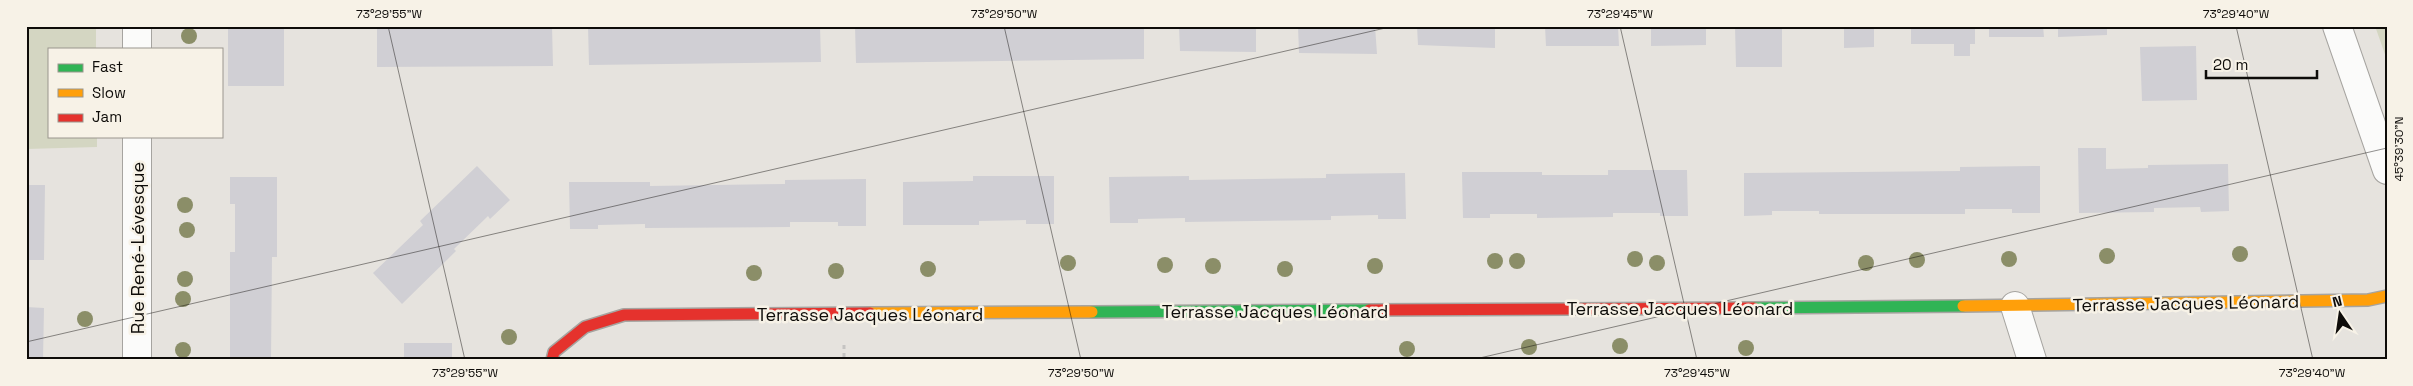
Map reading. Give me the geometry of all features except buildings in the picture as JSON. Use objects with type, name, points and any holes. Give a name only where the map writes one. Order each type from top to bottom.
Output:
[{"type":"street","points":[[137,26],[137,48]]},
{"type":"street","points":[[2338,26],[2387,170]]},
{"type":"street","name":"Rue René-Lévesque","points":[[136,360],[137,138]]},
{"type":"street","name":"Terrasse Jacques Léonard","points":[[552,360],[554,352],[584,327],[624,315],[2015,306],[2368,300],[2387,296]]},
{"type":"street","points":[[2015,306],[2032,360]]},
{"type":"green space","points":[[26,26],[96,26],[96,48],[48,48],[48,138],[97,138],[97,147],[26,149]]},
{"type":"green space","points":[[2375,26],[2387,26],[2387,60]]},
{"type":"traffic: fast","points":[[1754,308],[1963,306]]},
{"type":"traffic: fast","points":[[1092,312],[1369,310]]},
{"type":"traffic: slow","points":[[1963,306],[2368,300],[2387,296]]},
{"type":"traffic: slow","points":[[870,313],[1092,312]]},
{"type":"traffic: jam","points":[[1369,310],[1754,308]]},
{"type":"traffic: jam","points":[[552,360],[554,352],[585,327],[624,315],[870,313]]}]
